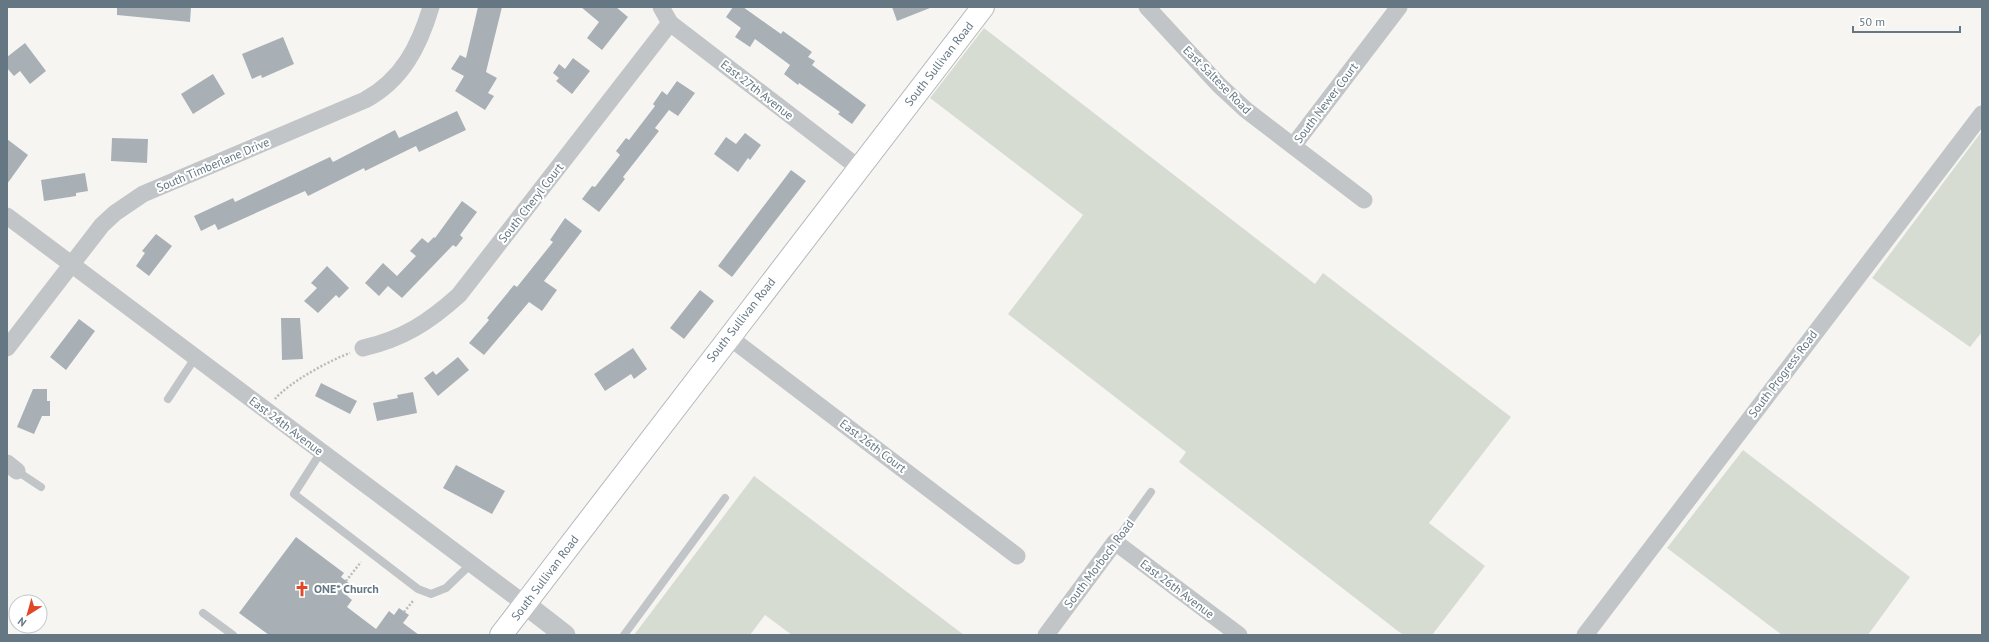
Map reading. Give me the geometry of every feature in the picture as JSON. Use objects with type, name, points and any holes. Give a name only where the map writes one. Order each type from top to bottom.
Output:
[{"type":"main road","name":"South Sullivan Road","points":[[501,635],[983,7]]},
{"type":"street","name":"South Timberlane Drive","points":[[7,348],[70,265],[106,221],[128,203],[143,194],[365,100],[382,91],[397,76],[412,54],[424,30],[431,7]]},
{"type":"street","name":"East 27th Avenue","points":[[662,7],[670,23],[859,168]]},
{"type":"street","name":"East Saltese Road","points":[[1147,7],[1219,85],[1246,110],[1293,146]]},
{"type":"street","name":"South Newer Court","points":[[1364,200],[1293,146],[1399,7]]},
{"type":"street","name":"South Cheryl Court","points":[[363,348],[386,343],[419,327],[442,311],[459,295],[670,23]]},
{"type":"street","name":"South Progress Road","points":[[1585,635],[1982,114]]},
{"type":"street","name":"East 24th Avenue","points":[[7,216],[70,265],[565,635]]},
{"type":"street","name":"East 26th Court","points":[[729,337],[1018,556]]},
{"type":"street","name":"South Morboch Road","points":[[1046,635],[1116,542]]},
{"type":"street","name":"East 26th Avenue","points":[[1116,542],[1239,635]]},
{"type":"lane","points":[[168,399],[195,358]]},
{"type":"lane","points":[[321,452],[294,494],[418,588],[431,594],[446,588],[471,564]]},
{"type":"lane","points":[[12,467],[41,487]]},
{"type":"lane","name":"South Morboch Road","points":[[1116,542],[1151,492]]},
{"type":"lane","points":[[624,635],[725,498]]},
{"type":"lane","points":[[203,613],[233,635]]},
{"type":"path","points":[[266,411],[285,390],[339,357],[363,348]]},
{"type":"path","points":[[346,581],[360,562]]},
{"type":"path","points":[[404,612],[413,601]]},
{"type":"shaded area","points":[[984,28],[1315,284],[1323,273],[1511,417],[1429,523],[1485,566],[1432,635],[1403,635],[1179,462],[1186,452],[1008,314],[1083,215],[930,98]]},
{"type":"shaded area","points":[[1982,131],[1982,332],[1970,347],[1872,278]]},
{"type":"shaded area","points":[[1743,450],[1910,577],[1868,635],[1782,635],[1667,548]]},
{"type":"shaded area","points":[[754,476],[964,635],[792,635],[765,615],[750,635],[634,635]]},
{"type":"building","points":[[117,7],[191,7],[190,22],[117,15]]},
{"type":"building","points":[[478,7],[502,7],[486,72],[497,78],[488,93],[494,96],[485,110],[455,91],[464,76],[451,69],[460,55],[466,58]]},
{"type":"building","points":[[581,7],[616,7],[628,17],[602,50],[587,38],[599,22]]},
{"type":"building","points":[[733,7],[743,7],[781,34],[783,31],[812,52],[808,57],[815,61],[812,65],[866,105],[852,124],[838,114],[840,112],[799,83],[798,85],[784,74],[790,65],[755,39],[750,47],[735,37],[741,28],[726,17]]},
{"type":"building","points":[[892,7],[930,7],[930,8],[897,21]]},
{"type":"building","points":[[283,37],[294,64],[262,78],[261,75],[252,79],[242,54]]},
{"type":"building","points":[[25,43],[46,71],[30,84],[20,71],[14,76],[7,68],[7,57]]},
{"type":"building","points":[[573,58],[590,71],[572,94],[556,81],[559,78],[553,73],[559,64],[565,69]]},
{"type":"building","points":[[213,74],[225,94],[193,114],[181,94]]},
{"type":"building","points":[[677,81],[695,93],[678,116],[669,110],[655,128],[659,131],[623,177],[625,179],[599,212],[582,199],[592,186],[595,187],[620,155],[616,151],[626,138],[629,140],[655,106],[653,104],[662,91],[667,95]]},
{"type":"building","points":[[457,111],[466,130],[419,152],[416,146],[365,171],[364,168],[308,196],[305,191],[218,230],[215,224],[201,231],[194,216],[233,198],[235,202],[330,157],[333,162],[395,130],[399,138]]},
{"type":"building","points":[[745,133],[761,145],[750,160],[748,158],[738,172],[714,154],[726,137],[736,144]]},
{"type":"building","points":[[112,138],[148,139],[147,163],[111,161]]},
{"type":"building","points":[[7,139],[28,155],[7,184]]},
{"type":"building","points":[[791,170],[806,181],[732,277],[718,266]]},
{"type":"building","points":[[85,173],[88,191],[76,193],[76,196],[44,201],[41,180]]},
{"type":"building","points":[[462,201],[477,212],[460,235],[463,238],[456,247],[453,245],[402,298],[388,286],[379,296],[365,283],[383,263],[397,276],[416,256],[410,251],[422,238],[428,243],[434,237],[435,238]]},
{"type":"building","points":[[565,218],[582,231],[544,281],[557,290],[542,311],[529,302],[484,355],[469,343],[489,320],[487,318],[514,285],[517,287],[553,242],[550,240]]},
{"type":"building","points":[[156,234],[172,246],[149,276],[136,266],[145,253],[142,251]]},
{"type":"building","points":[[327,266],[349,288],[339,298],[336,295],[318,313],[304,301],[317,288],[311,283]]},
{"type":"building","points":[[700,290],[714,301],[684,339],[670,328]]},
{"type":"building","points":[[281,318],[300,318],[303,359],[282,360]]},
{"type":"building","points":[[79,319],[95,331],[66,370],[50,357]]},
{"type":"building","points":[[633,348],[647,369],[634,379],[631,374],[605,391],[594,374]]},
{"type":"building","points":[[458,357],[469,370],[438,396],[424,378],[433,371],[436,375]]},
{"type":"building","points":[[321,383],[357,401],[350,414],[315,396]]},
{"type":"building","points":[[33,389],[47,389],[47,401],[50,401],[50,416],[42,416],[34,434],[17,427]]},
{"type":"building","points":[[413,392],[417,413],[377,421],[373,403],[398,398],[397,395]]},
{"type":"building","points":[[456,465],[505,491],[492,514],[443,488]]},
{"type":"building","name":"ONE* Church","points":[[296,537],[344,573],[341,577],[350,584],[344,593],[352,600],[347,607],[376,629],[389,611],[394,615],[399,608],[409,615],[403,623],[419,635],[269,635],[239,613]]},
{"type":"place","name":"ONE* Church","points":[[302,589]]}]
